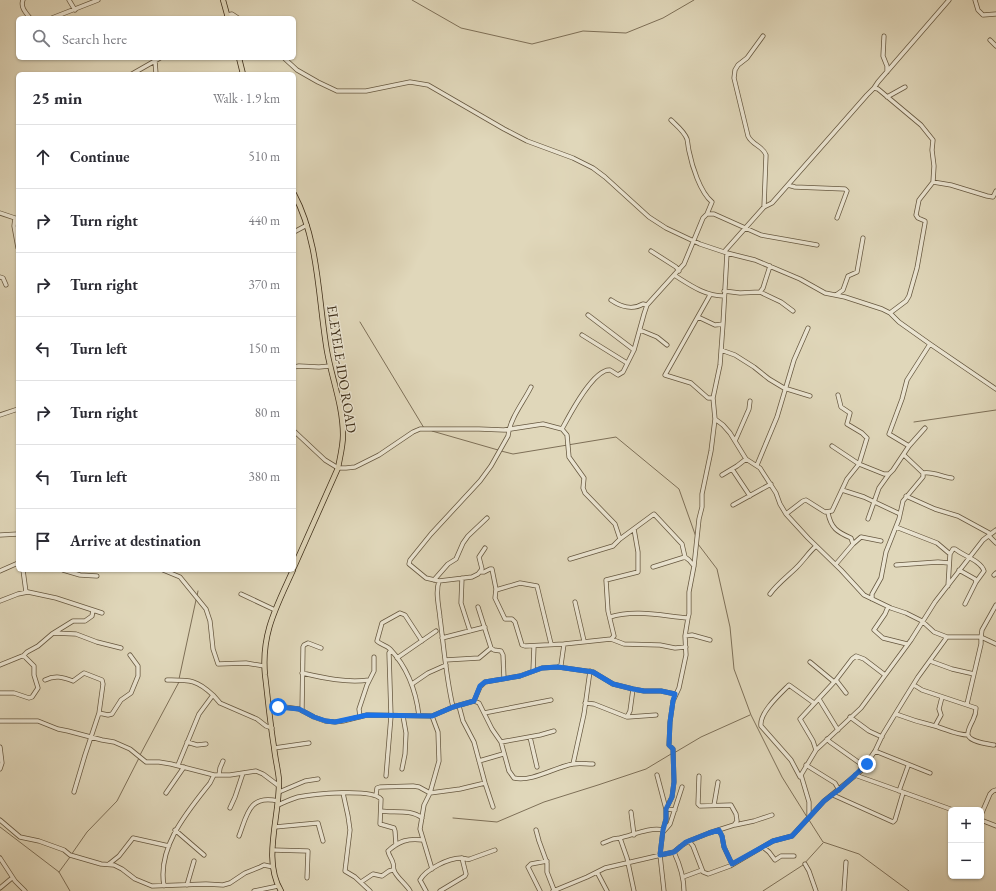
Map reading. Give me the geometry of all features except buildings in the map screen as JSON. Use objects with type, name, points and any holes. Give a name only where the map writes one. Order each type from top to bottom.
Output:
[{"type":"main road","points":[[223,0],[227,16]]},
{"type":"main road","points":[[239,60],[242,72]]},
{"type":"main road","name":"ELEYELE-IDO ROAD","points":[[296,198],[302,209],[310,234],[330,366],[342,424],[342,443],[338,468],[296,562]]},
{"type":"main road","points":[[281,891],[273,870],[273,850],[279,789],[278,769],[264,666],[266,637],[275,610],[292,572]]},
{"type":"street","points":[[23,0],[21,3],[29,16]]},
{"type":"street","points":[[69,0],[75,10]]},
{"type":"street","points":[[58,16],[98,0]]},
{"type":"street","points":[[666,809],[672,797],[674,782],[673,749],[669,745],[670,722],[673,701],[679,688],[686,655],[689,592],[702,506],[702,494],[711,451],[715,419],[713,398],[720,365],[724,324],[726,253],[764,207],[772,204],[949,0]]},
{"type":"street","points":[[975,0],[978,10],[983,15],[996,14]]},
{"type":"street","points":[[763,36],[747,58],[738,65],[735,70],[734,78],[750,141],[764,150],[766,155],[764,207]]},
{"type":"street","points":[[884,36],[884,56],[887,66],[886,72]]},
{"type":"street","points":[[990,40],[996,46]]},
{"type":"street","points":[[286,60],[297,70],[337,91],[366,91],[410,82],[428,85],[504,129],[532,143],[573,158],[593,168],[658,224],[693,241],[726,253],[755,260],[770,266],[800,279],[825,293],[882,309],[890,313],[899,322],[996,389]]},
{"type":"street","points":[[136,72],[155,61],[156,72]]},
{"type":"street","points":[[887,97],[905,87]]},
{"type":"street","points":[[874,88],[878,89],[921,125],[932,137],[934,166],[933,182],[920,200],[916,215],[918,218],[925,221],[917,268],[906,301],[890,313]]},
{"type":"street","points":[[562,429],[578,400],[589,386],[606,370],[610,370],[616,375],[620,374],[634,350],[647,305],[684,264],[703,218],[707,214],[712,202],[706,197],[698,180],[687,139],[682,129],[671,120]]},
{"type":"street","points":[[933,182],[951,185],[992,197],[996,191]]},
{"type":"street","points":[[788,185],[796,188],[844,189],[847,191],[837,218]]},
{"type":"street","points":[[0,213],[16,219],[14,226],[16,237]]},
{"type":"street","points":[[707,214],[714,214],[761,235],[817,245]]},
{"type":"street","points":[[296,231],[307,225]]},
{"type":"street","points":[[836,295],[843,290],[848,276],[857,272],[863,238]]},
{"type":"street","points":[[651,251],[673,264],[679,270]]},
{"type":"street","points":[[760,292],[763,288],[770,266]]},
{"type":"street","points":[[674,275],[700,291],[710,295],[724,296]]},
{"type":"street","points":[[0,276],[3,278],[6,285]]},
{"type":"street","points":[[724,291],[740,293],[760,292],[781,302],[793,311]]},
{"type":"street","points":[[710,295],[665,375],[691,383],[708,398],[713,398]]},
{"type":"street","points":[[611,300],[618,305],[630,307],[638,307],[643,304],[647,305]]},
{"type":"street","points":[[588,315],[634,350]]},
{"type":"street","points":[[698,317],[715,325],[724,324]]},
{"type":"street","points":[[757,465],[777,417],[784,388],[808,328]]},
{"type":"street","points":[[640,330],[657,337],[667,345]]},
{"type":"street","points":[[582,335],[627,363]]},
{"type":"street","points":[[918,364],[930,344]]},
{"type":"street","points":[[910,446],[889,434],[902,399],[907,380],[930,344]]},
{"type":"street","points":[[721,350],[735,355],[754,367],[769,380],[784,388],[810,396]]},
{"type":"street","points":[[296,367],[330,366]]},
{"type":"street","points":[[531,387],[508,430],[507,438],[491,466],[480,481],[431,534],[410,560],[409,564],[426,578],[437,580],[472,577],[480,572],[484,572],[490,568],[492,569],[496,590],[494,596],[505,619],[515,622],[521,644],[523,646],[564,644],[611,639],[624,644],[663,645],[675,648],[686,647]]},
{"type":"street","points":[[828,513],[832,511],[847,479],[859,464],[867,438],[862,433],[847,424],[850,413],[841,407],[838,395]]},
{"type":"street","points":[[735,441],[749,409],[750,401]]},
{"type":"street","points":[[0,415],[16,409]]},
{"type":"street","points":[[715,419],[730,433],[746,459],[757,465],[763,472],[776,493],[786,514],[816,546],[836,564],[864,595],[922,621],[934,632],[947,637],[981,637],[996,644]]},
{"type":"street","points":[[296,433],[322,458],[338,468],[355,467],[365,463],[387,451],[413,432],[420,429],[508,430],[543,424],[562,429],[567,435],[569,457],[584,478],[584,492],[615,524],[620,539]]},
{"type":"street","points":[[868,519],[879,488],[925,428]]},
{"type":"street","points":[[832,446],[859,464],[884,474],[889,474]]},
{"type":"street","points":[[904,455],[923,473]]},
{"type":"street","points":[[722,475],[746,459]]},
{"type":"street","points":[[732,469],[750,496]]},
{"type":"street","points":[[923,473],[931,472],[944,477],[952,478]]},
{"type":"street","points":[[872,599],[872,594],[881,578],[886,552],[896,527],[901,507],[906,496],[923,477],[923,473]]},
{"type":"street","points":[[733,505],[771,484]]},
{"type":"street","points":[[842,490],[864,497],[900,514]]},
{"type":"street","points":[[906,496],[935,509],[958,516],[990,535],[996,543]]},
{"type":"street","points":[[786,514],[802,501],[806,500],[828,513]]},
{"type":"street","points":[[828,513],[835,530],[851,538],[853,544]]},
{"type":"street","points":[[570,559],[613,546],[620,539],[654,514],[682,544],[685,557],[690,560],[694,566]]},
{"type":"street","points":[[453,707],[442,638],[437,596],[437,580],[448,564],[459,554],[463,543],[468,536],[487,518]]},
{"type":"street","points":[[896,527],[937,544],[950,554]]},
{"type":"street","points":[[611,639],[614,636],[608,611],[606,580],[636,574],[638,571],[637,546],[634,529]]},
{"type":"street","points":[[801,778],[801,773],[816,750],[827,738],[838,730],[861,708],[907,644],[934,602],[948,586],[969,557],[996,530]]},
{"type":"street","points":[[0,536],[16,534]]},
{"type":"street","points":[[836,564],[853,544],[862,537],[881,541]]},
{"type":"street","points":[[770,594],[816,546]]},
{"type":"street","points":[[480,572],[482,569],[479,557],[485,548]]},
{"type":"street","points":[[948,586],[950,554],[955,549],[965,557],[969,557],[984,569],[983,574],[976,582],[965,604]]},
{"type":"street","points":[[653,567],[685,557]]},
{"type":"street","points":[[896,565],[938,562],[949,563]]},
{"type":"street","points":[[0,570],[16,564]]},
{"type":"street","points":[[959,570],[975,579],[976,582]]},
{"type":"street","points":[[24,572],[26,592]]},
{"type":"street","points":[[70,572],[80,575],[97,576]]},
{"type":"street","points":[[168,572],[180,577],[208,612],[213,649],[218,664],[246,663],[264,666]]},
{"type":"street","points":[[462,578],[461,603],[470,631]]},
{"type":"street","points":[[496,590],[520,583],[538,586],[551,644]]},
{"type":"street","points":[[0,601],[26,592],[48,596],[102,613]]},
{"type":"street","points":[[240,594],[275,610]]},
{"type":"street","points":[[575,602],[584,641]]},
{"type":"street","points":[[967,704],[982,630],[996,605]]},
{"type":"street","points":[[478,607],[491,648]]},
{"type":"street","points":[[888,607],[886,614],[874,630],[883,638],[907,644]]},
{"type":"street","points":[[0,665],[23,656],[73,621],[85,621],[92,616],[93,610]]},
{"type":"street","points":[[419,716],[417,701],[412,684],[397,658],[390,650],[377,641],[380,626],[384,621],[400,613],[405,616],[422,641]]},
{"type":"street","points":[[610,617],[620,614],[644,614],[688,618]]},
{"type":"street","points":[[442,638],[485,627]]},
{"type":"street","points":[[397,658],[436,631]]},
{"type":"street","points":[[54,633],[76,634],[97,642],[121,648]]},
{"type":"street","points":[[686,636],[692,635],[710,640]]},
{"type":"street","points":[[688,842],[693,846],[702,870],[705,874],[708,874],[732,864],[773,841],[792,836],[824,801],[839,790],[867,764],[914,685],[947,637]]},
{"type":"street","points":[[302,711],[303,647],[308,643],[321,648]]},
{"type":"street","points":[[558,667],[561,665],[564,644]]},
{"type":"street","points":[[533,671],[534,646]]},
{"type":"street","points":[[445,660],[479,658],[491,648]]},
{"type":"street","points":[[491,648],[501,651],[503,655],[504,680]]},
{"type":"street","points":[[386,776],[391,716],[390,650]]},
{"type":"street","points":[[99,713],[112,714],[121,700],[132,693],[139,671],[138,666],[130,654]]},
{"type":"street","points":[[0,693],[14,693],[29,698],[32,697],[37,690],[38,687],[34,675],[33,664],[23,656]]},
{"type":"street","points":[[816,750],[813,741],[800,719],[835,681],[852,659],[856,656],[864,659],[885,675]]},
{"type":"street","points":[[360,717],[359,708],[369,680],[374,671],[374,657]]},
{"type":"street","points":[[930,661],[952,669],[974,674]]},
{"type":"street","points":[[810,662],[835,681],[846,693]]},
{"type":"street","points":[[412,684],[428,673],[446,665]]},
{"type":"street","points":[[474,701],[482,684],[485,682],[504,680],[542,668],[558,667],[590,671],[613,684],[633,689],[644,691],[661,691],[675,694]]},
{"type":"street","points":[[574,764],[590,671]]},
{"type":"street","points":[[45,680],[52,677],[61,677],[73,681],[84,673],[102,680],[103,684],[99,713],[74,792]]},
{"type":"street","points":[[302,673],[334,680],[369,680]]},
{"type":"street","points":[[167,680],[186,680],[202,684],[220,703],[257,719],[266,726],[272,728]]},
{"type":"street","points":[[809,817],[808,802],[801,778],[791,760],[761,726],[760,721],[774,701],[789,685],[814,703]]},
{"type":"street","points":[[914,685],[922,690],[976,708],[968,735],[970,739],[994,745]]},
{"type":"street","points":[[628,716],[633,689]]},
{"type":"street","points":[[178,765],[200,714],[207,701],[213,695]]},
{"type":"street","points":[[935,726],[940,714],[939,709],[942,697]]},
{"type":"street","points":[[818,699],[838,730]]},
{"type":"street","points":[[484,713],[551,700]]},
{"type":"street","points":[[269,709],[285,707],[299,709],[314,717],[328,721],[343,721],[367,715],[432,716],[453,707],[474,701],[479,703],[492,729],[501,742],[503,754],[512,776],[516,778],[540,775],[574,764],[592,764]]},
{"type":"street","points":[[585,703],[594,704],[627,717],[656,715]]},
{"type":"street","points":[[459,706],[463,721],[474,742],[493,807]]},
{"type":"street","points":[[896,714],[961,735],[968,735]]},
{"type":"street","points":[[402,769],[405,754],[406,733],[403,716]]},
{"type":"street","points":[[432,716],[438,732],[439,761],[430,793],[424,805],[421,831],[432,869]]},
{"type":"street","points":[[850,717],[882,738]]},
{"type":"street","points":[[0,720],[38,721],[58,729],[68,730],[77,734],[114,742],[125,746],[146,762],[159,762],[178,765],[214,775],[252,771],[258,772],[272,780],[279,789],[305,781],[318,779]]},
{"type":"street","points":[[501,742],[554,731]]},
{"type":"street","points":[[530,737],[537,767]]},
{"type":"street","points":[[827,738],[830,742],[861,764],[861,771]]},
{"type":"street","points":[[187,742],[206,744]]},
{"type":"street","points":[[274,748],[309,742]]},
{"type":"street","points":[[0,747],[2,763],[0,769]]},
{"type":"street","points":[[875,751],[908,766],[930,773]]},
{"type":"street","points":[[479,761],[503,754]]},
{"type":"street","points":[[219,775],[223,761]]},
{"type":"street","points":[[806,765],[835,783],[839,790]]},
{"type":"street","points":[[898,791],[908,766]]},
{"type":"street","points":[[166,794],[184,767]]},
{"type":"street","points":[[230,808],[235,798],[243,773]]},
{"type":"street","points":[[164,886],[163,866],[175,830],[210,783],[214,775]]},
{"type":"street","points":[[657,775],[666,809],[666,819],[660,855],[664,891]]},
{"type":"street","points":[[855,775],[948,809]]},
{"type":"street","points":[[699,776],[698,804],[700,806],[731,805],[736,814],[737,821],[734,825]]},
{"type":"street","points":[[714,805],[718,782]]},
{"type":"street","points":[[376,795],[377,788],[380,787],[413,786],[419,787],[430,793],[460,789],[485,783]]},
{"type":"street","points":[[663,831],[670,824],[682,787]]},
{"type":"street","points":[[984,808],[990,794],[993,790],[996,790]]},
{"type":"street","points":[[833,795],[893,822],[895,820],[903,792]]},
{"type":"street","points":[[343,793],[350,830],[345,870],[370,891]]},
{"type":"street","points":[[239,836],[248,810],[263,800],[271,799],[278,803],[298,798],[343,793],[360,793],[376,795],[381,799],[380,825],[394,828],[396,845]]},
{"type":"street","points":[[666,809],[675,810]]},
{"type":"street","points":[[381,811],[415,813],[422,818]]},
{"type":"street","points":[[631,812],[634,835]]},
{"type":"street","points":[[536,830],[547,861],[547,872],[553,891],[605,868],[674,852],[688,842],[709,833],[772,815]]},
{"type":"street","points":[[0,820],[23,838],[39,840],[65,851],[70,855],[101,864],[109,864],[122,869],[135,879],[152,886],[226,884],[245,872],[260,866],[264,865],[273,870]]},
{"type":"street","points":[[984,821],[996,826]]},
{"type":"street","points":[[275,826],[318,823],[323,841]]},
{"type":"street","points":[[604,843],[618,837],[620,838],[634,835],[645,831],[657,829],[663,831]]},
{"type":"street","points":[[175,830],[204,854]]},
{"type":"street","points":[[719,830],[724,847],[732,864]]},
{"type":"street","points":[[415,839],[421,831]]},
{"type":"street","points":[[109,864],[119,856],[133,838],[169,846]]},
{"type":"street","points":[[620,838],[634,891]]},
{"type":"street","points":[[410,891],[393,870],[393,862],[388,855],[388,851],[404,840],[423,840]]},
{"type":"street","points":[[763,847],[775,860],[781,856],[794,856]]},
{"type":"street","points":[[273,850],[308,852],[308,878]]},
{"type":"street","points":[[426,891],[420,880],[432,869],[444,862],[462,858],[467,860],[495,850]]},
{"type":"street","points":[[674,852],[683,877],[684,891]]},
{"type":"street","points":[[0,858],[12,878],[25,891]]},
{"type":"street","points":[[440,891],[466,876],[462,858]]},
{"type":"street","points":[[188,885],[194,861]]},
{"type":"street","points":[[540,891],[528,867],[531,864],[547,861]]},
{"type":"street","points":[[844,891],[846,862]]},
{"type":"street","points":[[806,864],[816,891]]},
{"type":"street","points":[[361,882],[373,874],[382,876],[393,870]]},
{"type":"street","points":[[683,877],[702,870]]},
{"type":"street","points":[[597,872],[607,891]]},
{"type":"street","points":[[0,888],[12,878]]},
{"type":"street","points":[[196,891],[197,885]]},
{"type":"street","points":[[254,891],[278,886]]},
{"type":"waterway","points":[[412,0],[461,28],[532,44],[583,31],[626,33],[663,18],[694,0]]},
{"type":"waterway","points":[[360,322],[424,428]]},
{"type":"waterway","points":[[914,422],[996,410]]},
{"type":"waterway","points":[[432,431],[498,450]]},
{"type":"waterway","points":[[501,451],[513,454],[616,437],[679,489],[696,537]]},
{"type":"waterway","points":[[698,544],[717,569],[730,627],[734,669],[751,715],[782,777],[807,817]]},
{"type":"waterway","points":[[197,596],[198,591]]},
{"type":"waterway","points":[[179,679],[196,600]]},
{"type":"waterway","points":[[140,755],[179,682]]},
{"type":"waterway","points":[[674,753],[701,737],[750,715]]},
{"type":"waterway","points":[[453,818],[497,822],[544,802],[646,769],[671,754]]},
{"type":"waterway","points":[[71,855],[87,832],[117,801],[139,758]]},
{"type":"waterway","points":[[809,820],[823,842],[859,854],[909,891]]},
{"type":"waterway","points":[[0,827],[59,872],[70,891]]},
{"type":"waterway","points":[[763,891],[803,865],[823,843]]},
{"type":"waterway","points":[[59,872],[70,857]]},
{"type":"route","points":[[278,707],[299,709],[314,717],[335,722],[367,715],[428,717],[453,707],[474,701],[480,686],[485,682],[504,680],[542,668],[558,667],[590,671],[613,684],[633,689],[644,691],[661,691],[675,694],[670,722],[669,745],[673,749],[674,782],[672,797],[666,809],[666,819],[660,855],[674,852],[686,842],[719,830],[724,847],[732,864],[773,841],[792,836],[824,801],[833,795],[867,764]]}]
